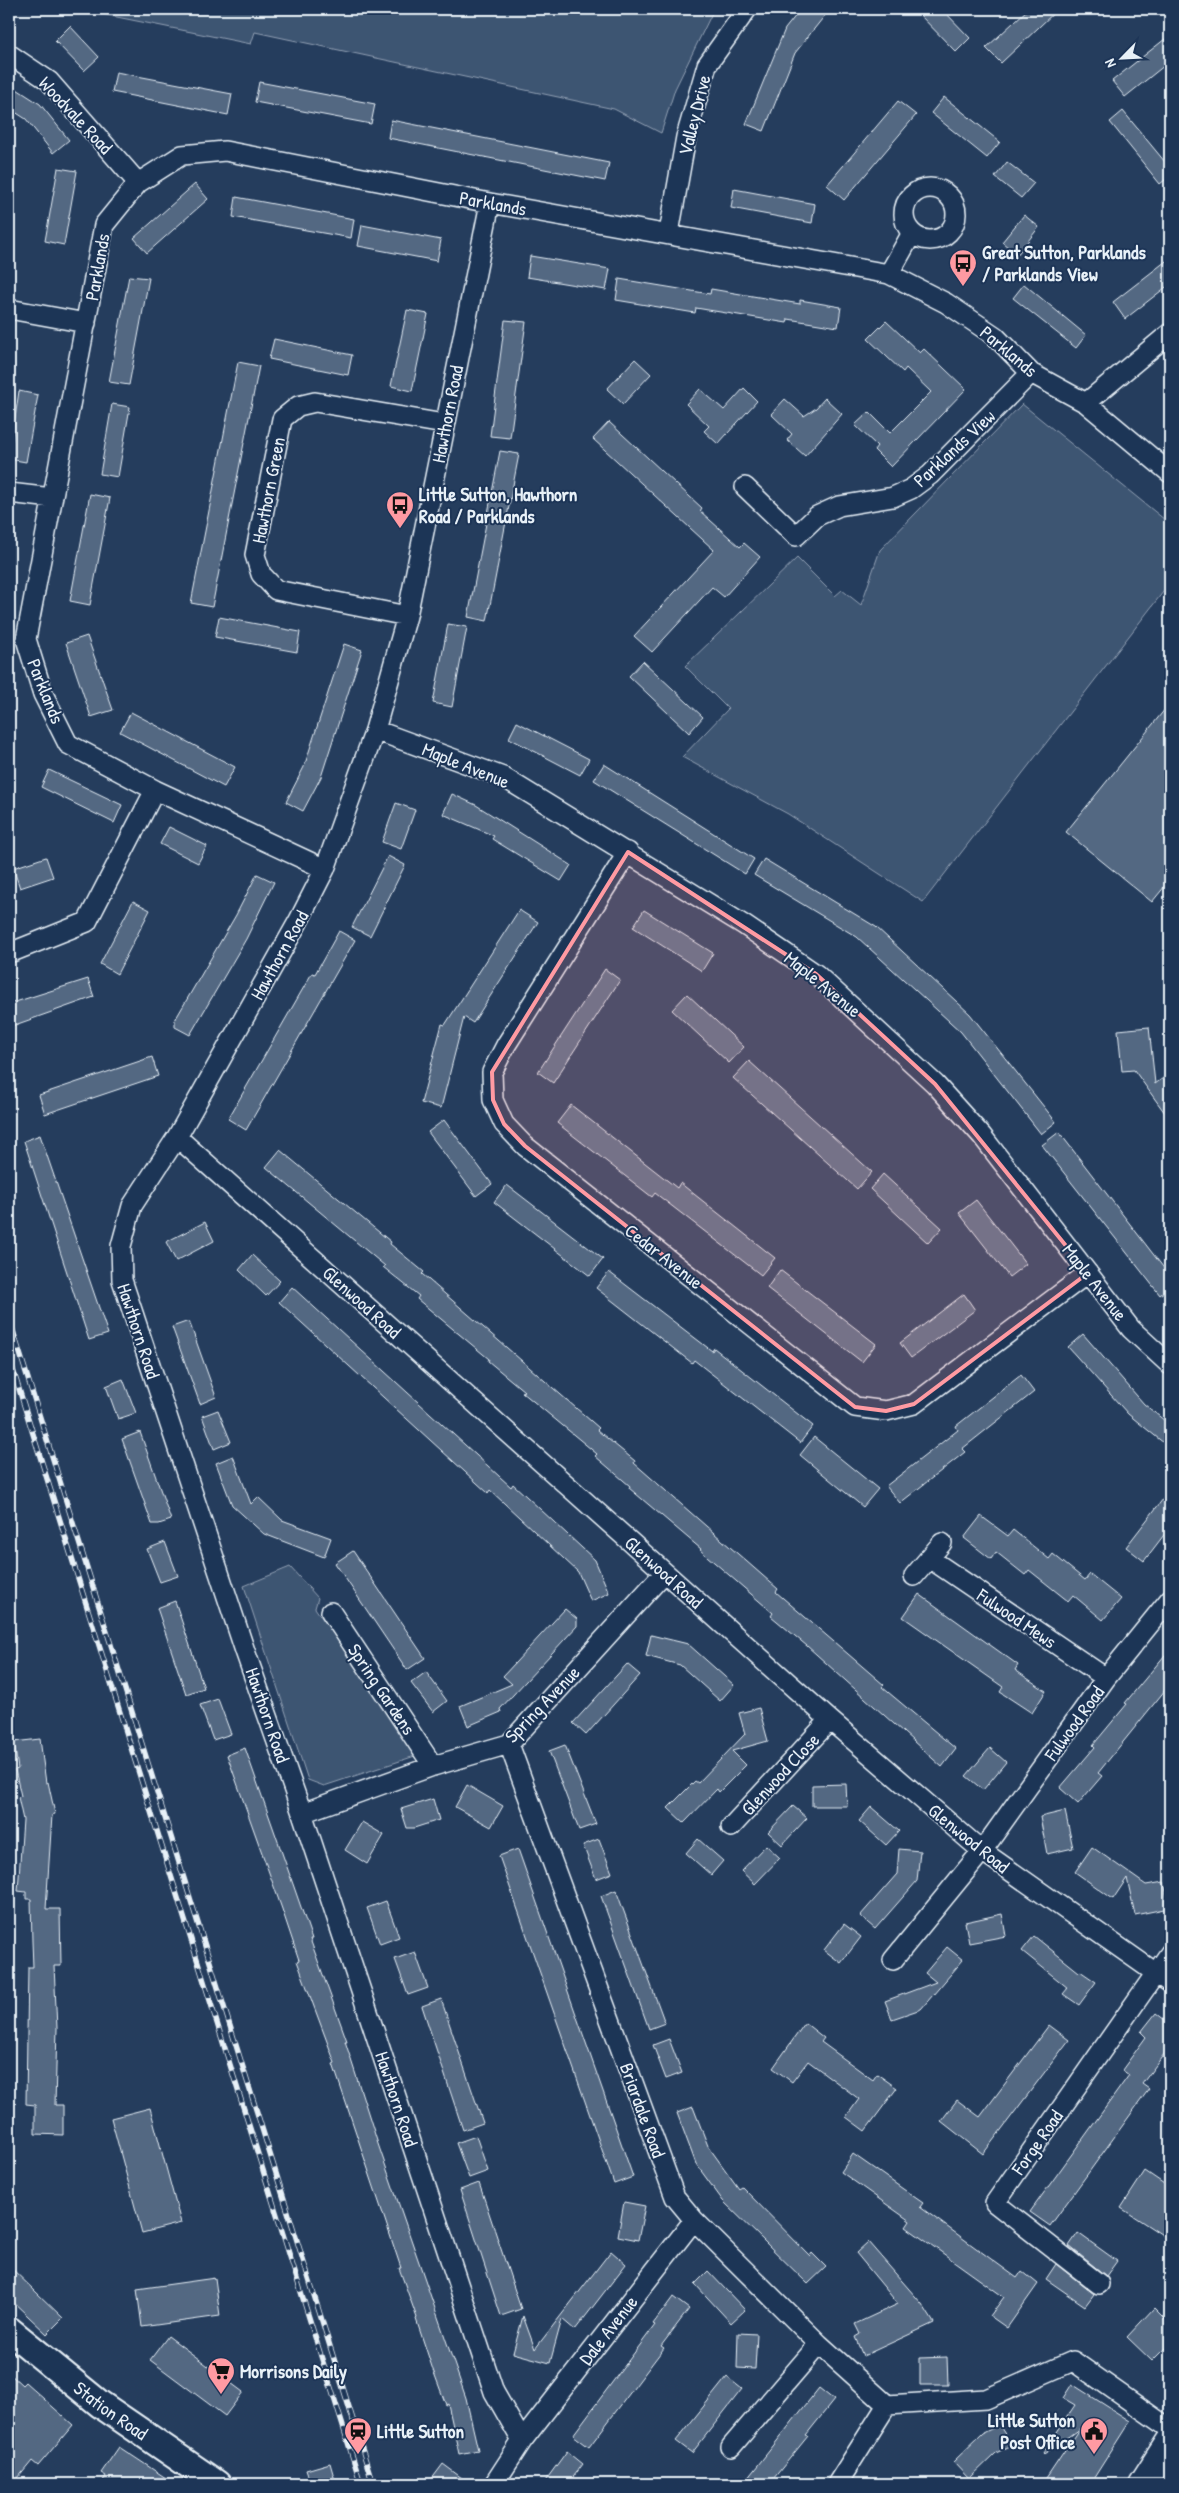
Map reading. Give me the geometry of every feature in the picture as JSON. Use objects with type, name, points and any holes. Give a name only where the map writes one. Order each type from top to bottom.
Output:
[{"type":"main road","name":"Station Road","points":[[9,2330],[100,2404],[217,2484]]},
{"type":"main road","points":[[1143,2484],[1170,2442]]},
{"type":"street","name":"Valley Drive","points":[[669,233],[686,137],[706,65],[747,9]]},
{"type":"street","name":"Woodvale Road","points":[[9,54],[49,81],[138,183]]},
{"type":"street","name":"Parklands","points":[[325,869],[155,790],[68,744],[43,694],[26,639],[104,225],[138,183],[182,155],[225,151],[490,203],[669,233],[890,274],[946,303],[995,336],[1031,372],[1086,404],[1170,473]]},
{"type":"street","name":"Hawthorn Road","points":[[490,203],[406,616],[375,730],[325,869],[298,922],[177,1137],[132,1206],[121,1246],[122,1280],[245,1651],[302,1813],[494,2392],[522,2441]]},
{"type":"street","points":[[890,274],[912,233]]},
{"type":"street","points":[[9,309],[86,323]]},
{"type":"street","points":[[1086,404],[1170,334]]},
{"type":"street","name":"Parklands View","points":[[745,487],[796,536],[817,516],[839,506],[893,497],[911,489],[930,476],[1031,372]]},
{"type":"street","name":"Hawthorn Green","points":[[406,616],[276,590],[261,574],[255,555],[282,419],[298,406],[315,402],[444,424]]},
{"type":"street","points":[[9,493],[52,498]]},
{"type":"street","name":"Maple Avenue","points":[[375,730],[503,777],[628,852],[744,925],[816,974],[935,1084],[982,1136],[1132,1329],[1170,1365]]},
{"type":"street","points":[[12,952],[87,922],[155,790]]},
{"type":"street","name":"Cedar Avenue","points":[[628,852],[506,1045],[492,1072],[493,1100],[496,1108],[504,1124],[525,1146],[855,1407],[886,1411],[914,1404],[1088,1273]]},
{"type":"street","name":"Glenwood Road","points":[[177,1137],[664,1573],[982,1851],[1163,1978]]},
{"type":"street","points":[[914,1576],[942,1543]]},
{"type":"street","name":"Fulwood Mews","points":[[929,1558],[1106,1678]]},
{"type":"street","name":"Spring Avenue","points":[[302,1813],[433,1766],[509,1744],[664,1573]]},
{"type":"street","name":"Fulwood Road","points":[[893,1960],[982,1851],[1106,1678],[1169,1602]]},
{"type":"street","name":"Spring Gardens","points":[[331,1612],[433,1766]]},
{"type":"street","name":"Glenwood Close","points":[[731,1827],[830,1720]]},
{"type":"street","name":"Briardale Road","points":[[509,1744],[675,2197],[694,2220],[819,2344],[887,2406]]},
{"type":"street","points":[[1163,1978],[1170,1953]]},
{"type":"street","name":"Forge Road","points":[[1099,2284],[995,2203],[1163,1978]]},
{"type":"street","name":"Dale Avenue","points":[[494,2484],[522,2441],[694,2220]]},
{"type":"street","points":[[731,2447],[819,2344]]},
{"type":"street","points":[[837,2484],[887,2406],[986,2400],[1073,2361],[1170,2429]]},
{"type":"highlighted area","points":[[628,852],[816,974],[935,1084],[1088,1273],[914,1404],[886,1411],[855,1407],[525,1146],[504,1124],[493,1100],[492,1072]]},
{"type":"shaded area","points":[[77,9],[714,9],[675,89],[661,133],[614,109],[255,32],[251,44]]},
{"type":"shaded area","points":[[1022,404],[1170,524],[1170,583],[923,902],[788,814],[682,757],[728,709],[685,666],[797,558],[835,596],[842,590],[861,605],[880,550]]},
{"type":"shaded area","points":[[290,1567],[318,1598],[315,1608],[418,1755],[324,1786],[308,1780],[244,1586]]},
{"type":"building","points":[[801,9],[830,9],[795,53],[764,131],[746,124],[785,29]]},
{"type":"building","points":[[914,9],[942,9],[970,38],[956,52]]},
{"type":"building","points":[[1028,9],[1058,9],[1001,63],[986,48]]},
{"type":"building","points":[[70,26],[99,57],[84,71],[55,41]]},
{"type":"building","points":[[1170,35],[1170,61],[1125,97],[1112,81]]},
{"type":"building","points":[[116,72],[232,94],[228,115],[112,92]]},
{"type":"building","points":[[259,82],[375,104],[371,124],[255,102]]},
{"type":"building","points":[[9,84],[40,104],[69,140],[53,153],[26,119],[9,108]]},
{"type":"building","points":[[944,97],[1000,142],[987,158],[931,113]]},
{"type":"building","points":[[898,101],[916,115],[844,200],[827,185]]},
{"type":"building","points":[[1123,111],[1170,168],[1170,176],[1160,184],[1110,122]]},
{"type":"building","points":[[391,120],[609,163],[605,181],[388,138]]},
{"type":"building","points":[[1007,162],[1034,183],[1021,198],[995,177]]},
{"type":"building","points":[[58,168],[77,171],[64,245],[45,241]]},
{"type":"building","points":[[195,184],[208,199],[147,253],[134,238]]},
{"type":"building","points":[[734,189],[815,204],[812,223],[731,208]]},
{"type":"building","points":[[236,197],[354,219],[351,238],[233,217]]},
{"type":"building","points":[[1024,215],[1039,227],[1017,255],[1002,242]]},
{"type":"building","points":[[362,225],[441,240],[437,261],[358,246]]},
{"type":"building","points":[[530,256],[610,269],[606,290],[527,277]]},
{"type":"building","points":[[1170,258],[1170,284],[1125,319],[1113,302]]},
{"type":"building","points":[[129,276],[149,278],[129,385],[109,382]]},
{"type":"building","points":[[619,279],[710,294],[711,289],[800,304],[800,300],[841,307],[838,327],[788,319],[787,323],[696,308],[695,313],[616,300]]},
{"type":"building","points":[[1024,284],[1086,335],[1076,348],[1013,298]]},
{"type":"building","points":[[407,310],[428,314],[412,391],[391,386]]},
{"type":"building","points":[[505,320],[526,322],[510,438],[490,436]]},
{"type":"building","points":[[886,321],[920,353],[924,349],[966,389],[891,467],[874,450],[877,446],[855,425],[869,412],[890,433],[931,392],[906,368],[903,372],[868,339]]},
{"type":"building","points":[[274,339],[352,355],[348,375],[269,359]]},
{"type":"building","points":[[635,359],[651,374],[623,404],[607,389]]},
{"type":"building","points":[[238,362],[259,366],[212,607],[191,603]]},
{"type":"building","points":[[744,388],[757,401],[718,444],[704,431],[709,426],[686,404],[700,389],[724,410]]},
{"type":"building","points":[[19,391],[38,395],[26,462],[9,459]]},
{"type":"building","points":[[825,398],[842,414],[805,456],[787,440],[792,434],[771,414],[785,399],[804,416],[816,408]]},
{"type":"building","points":[[112,404],[130,407],[118,477],[100,474]]},
{"type":"building","points":[[609,422],[702,508],[700,511],[740,547],[744,543],[760,557],[724,597],[712,587],[652,652],[634,636],[714,550],[593,439]]},
{"type":"building","points":[[500,451],[519,454],[487,621],[468,617]]},
{"type":"building","points":[[90,494],[110,498],[90,605],[70,601]]},
{"type":"building","points":[[219,617],[300,632],[297,652],[215,637]]},
{"type":"building","points":[[448,624],[467,627],[452,707],[433,703]]},
{"type":"building","points":[[87,636],[113,710],[91,717],[66,643]]},
{"type":"building","points":[[344,644],[362,650],[321,777],[303,811],[286,802],[304,767]]},
{"type":"building","points":[[643,661],[703,717],[689,733],[629,676]]},
{"type":"building","points":[[1170,703],[1170,880],[1152,902],[1066,832]]},
{"type":"building","points":[[131,712],[235,767],[224,787],[120,732]]},
{"type":"building","points":[[517,722],[589,759],[580,775],[509,738]]},
{"type":"building","points":[[604,764],[754,859],[745,874],[594,780]]},
{"type":"building","points":[[49,770],[122,805],[114,823],[41,787]]},
{"type":"building","points":[[452,794],[476,805],[571,865],[561,881],[492,839],[494,836],[443,814]]},
{"type":"building","points":[[396,803],[415,810],[401,849],[382,842]]},
{"type":"building","points":[[169,827],[207,846],[198,863],[160,844]]},
{"type":"building","points":[[388,856],[405,865],[370,936],[352,927]]},
{"type":"building","points":[[46,857],[53,877],[20,888],[13,868]]},
{"type":"building","points":[[764,859],[876,927],[970,1014],[1056,1122],[1041,1134],[961,1032],[857,937],[754,875]]},
{"type":"building","points":[[257,874],[274,882],[246,939],[190,1035],[175,1027],[175,1020],[236,915]]},
{"type":"building","points":[[133,901],[150,910],[117,974],[100,964]]},
{"type":"building","points":[[519,910],[538,922],[473,1023],[464,1017],[441,1108],[421,1103],[442,1024],[445,1025]]},
{"type":"building","points":[[644,910],[713,953],[702,971],[633,927]]},
{"type":"building","points":[[339,931],[355,940],[246,1130],[228,1119],[312,973],[315,974]]},
{"type":"building","points":[[605,969],[620,980],[553,1083],[538,1072]]},
{"type":"building","points":[[88,979],[94,997],[12,1026],[9,1004]]},
{"type":"building","points":[[687,994],[744,1047],[729,1063],[672,1010]]},
{"type":"building","points":[[1149,1027],[1155,1084],[1170,1073],[1170,1120],[1134,1070],[1122,1071],[1118,1030]]},
{"type":"building","points":[[152,1057],[158,1076],[45,1114],[39,1095]]},
{"type":"building","points":[[749,1061],[872,1172],[857,1189],[733,1078]]},
{"type":"building","points":[[571,1105],[677,1188],[680,1183],[775,1258],[761,1275],[655,1193],[652,1197],[557,1123]]},
{"type":"building","points":[[444,1120],[492,1184],[476,1196],[428,1132]]},
{"type":"building","points":[[1059,1132],[1170,1276],[1170,1287],[1160,1295],[1042,1145]]},
{"type":"building","points":[[40,1135],[108,1334],[89,1340],[24,1141]]},
{"type":"building","points":[[280,1150],[391,1242],[390,1244],[424,1272],[422,1274],[599,1428],[597,1430],[635,1461],[634,1463],[778,1589],[776,1592],[884,1685],[882,1687],[956,1749],[942,1767],[771,1616],[773,1613],[629,1488],[630,1486],[595,1456],[597,1454],[522,1392],[524,1391],[488,1361],[489,1359],[417,1299],[419,1296],[266,1167]]},
{"type":"building","points":[[883,1174],[942,1228],[928,1243],[870,1189]]},
{"type":"building","points":[[507,1185],[603,1259],[590,1276],[494,1202]]},
{"type":"building","points":[[976,1200],[1026,1264],[1009,1277],[959,1213]]},
{"type":"building","points":[[205,1222],[214,1241],[176,1261],[166,1242]]},
{"type":"building","points":[[252,1255],[280,1281],[266,1296],[239,1270]]},
{"type":"building","points":[[780,1270],[876,1344],[862,1362],[767,1288]]},
{"type":"building","points":[[609,1272],[712,1351],[714,1348],[813,1426],[800,1443],[694,1360],[692,1363],[596,1288]]},
{"type":"building","points":[[292,1287],[511,1487],[513,1484],[595,1560],[609,1593],[591,1601],[578,1572],[490,1490],[488,1493],[279,1302]]},
{"type":"building","points":[[964,1294],[975,1310],[911,1358],[900,1343]]},
{"type":"building","points":[[189,1321],[216,1397],[200,1404],[172,1327]]},
{"type":"building","points":[[1083,1334],[1144,1404],[1170,1425],[1170,1448],[1128,1414],[1068,1347]]},
{"type":"building","points":[[1021,1375],[1034,1392],[962,1449],[965,1452],[900,1503],[886,1486],[958,1430],[956,1426]]},
{"type":"building","points":[[123,1379],[136,1413],[118,1419],[106,1386]]},
{"type":"building","points":[[218,1410],[231,1442],[214,1449],[202,1416]]},
{"type":"building","points":[[140,1432],[171,1520],[159,1524],[152,1524],[122,1439]]},
{"type":"building","points":[[814,1437],[878,1489],[863,1507],[800,1455]]},
{"type":"building","points":[[233,1456],[251,1504],[258,1497],[282,1520],[331,1538],[324,1557],[264,1534],[232,1505],[216,1463]]},
{"type":"building","points":[[1170,1490],[1170,1527],[1144,1561],[1126,1547]]},
{"type":"building","points":[[981,1516],[1008,1536],[1013,1530],[1049,1559],[1053,1554],[1085,1580],[1090,1574],[1121,1599],[1103,1620],[1073,1595],[1068,1601],[1029,1570],[1025,1575],[996,1552],[991,1559],[964,1538]]},
{"type":"building","points":[[165,1542],[178,1576],[160,1582],[147,1549]]},
{"type":"building","points":[[353,1551],[425,1658],[407,1670],[335,1563]]},
{"type":"building","points":[[919,1594],[1018,1665],[1015,1670],[1046,1691],[1032,1713],[1000,1692],[1003,1687],[903,1617]]},
{"type":"building","points":[[175,1601],[204,1688],[186,1694],[157,1608]]},
{"type":"building","points":[[565,1609],[577,1619],[577,1626],[500,1709],[501,1712],[468,1726],[460,1706],[512,1684],[503,1676]]},
{"type":"building","points":[[651,1635],[688,1644],[734,1685],[720,1701],[680,1665],[646,1656]]},
{"type":"building","points":[[1170,1649],[1170,1684],[1098,1773],[1102,1776],[1078,1804],[1060,1788],[1095,1747],[1093,1745],[1127,1704],[1125,1703]]},
{"type":"building","points":[[627,1664],[640,1675],[586,1735],[573,1723]]},
{"type":"building","points":[[426,1672],[447,1701],[433,1712],[411,1683]]},
{"type":"building","points":[[218,1699],[231,1734],[213,1740],[200,1705]]},
{"type":"building","points":[[759,1708],[768,1741],[732,1751],[746,1765],[719,1792],[717,1789],[684,1823],[668,1808],[695,1781],[698,1783],[745,1734],[739,1713]]},
{"type":"building","points":[[40,1739],[46,1783],[48,1782],[55,1814],[52,1815],[46,1909],[60,1909],[61,1966],[54,1966],[57,2028],[55,2105],[63,2105],[63,2135],[35,2134],[35,2105],[26,2104],[28,1967],[33,1967],[31,1899],[26,1899],[26,1892],[18,1891],[23,1820],[18,1797],[21,1796],[15,1770],[18,1769],[14,1742]]},
{"type":"building","points":[[565,1745],[596,1824],[579,1830],[549,1751]]},
{"type":"building","points":[[245,1748],[347,2041],[345,2041],[378,2144],[466,2398],[478,2450],[459,2454],[448,2404],[446,2405],[433,2370],[399,2268],[401,2268],[333,2064],[335,2063],[297,1961],[299,1960],[282,1909],[227,1755]]},
{"type":"building","points":[[990,1748],[1006,1762],[983,1790],[966,1776]]},
{"type":"building","points":[[846,1784],[847,1806],[812,1806],[812,1785]]},
{"type":"building","points":[[467,1785],[503,1806],[491,1827],[455,1807]]},
{"type":"building","points":[[433,1799],[439,1820],[414,1828],[407,1828],[401,1809]]},
{"type":"building","points":[[793,1806],[807,1818],[782,1845],[768,1832]]},
{"type":"building","points":[[871,1807],[899,1831],[886,1845],[859,1821]]},
{"type":"building","points":[[1065,1811],[1073,1848],[1047,1854],[1040,1817]]},
{"type":"building","points":[[362,1822],[384,1835],[367,1864],[345,1850]]},
{"type":"building","points":[[599,1839],[612,1873],[596,1879],[583,1845]]},
{"type":"building","points":[[698,1839],[723,1861],[711,1875],[686,1853]]},
{"type":"building","points":[[766,1845],[780,1858],[755,1884],[741,1871]]},
{"type":"building","points":[[1092,1847],[1146,1885],[1164,1882],[1169,1908],[1135,1915],[1127,1878],[1113,1899],[1075,1872]]},
{"type":"building","points":[[518,1849],[633,2177],[614,2184],[499,1856]]},
{"type":"building","points":[[899,1849],[920,1851],[917,1881],[875,1929],[860,1916],[897,1874]]},
{"type":"building","points":[[616,1890],[665,2023],[649,2029],[601,1896]]},
{"type":"building","points":[[386,1901],[399,1937],[380,1944],[367,1908]]},
{"type":"building","points":[[1002,1914],[1006,1936],[969,1943],[965,1922]]},
{"type":"building","points":[[844,1924],[861,1937],[841,1963],[824,1950]]},
{"type":"building","points":[[1034,1936],[1079,1972],[1096,1982],[1079,2005],[1063,1994],[1068,1988],[1022,1951]]},
{"type":"building","points":[[947,1947],[963,1960],[921,2009],[892,2019],[885,2001],[936,1982],[925,1973]]},
{"type":"building","points":[[415,1952],[428,1988],[408,1995],[395,1959]]},
{"type":"building","points":[[441,1999],[483,2123],[463,2130],[422,2006]]},
{"type":"building","points":[[1156,2013],[1170,2024],[1170,2046],[1142,2084],[1149,2089],[1050,2226],[1030,2212],[1129,2075],[1122,2070],[1146,2037],[1141,2032]]},
{"type":"building","points":[[805,2023],[824,2038],[821,2042],[873,2080],[877,2074],[897,2088],[865,2131],[846,2117],[859,2099],[808,2061],[792,2082],[773,2068]]},
{"type":"building","points":[[1049,2025],[1069,2040],[983,2154],[941,2121],[957,2100],[980,2117]]},
{"type":"building","points":[[669,2039],[682,2073],[666,2079],[653,2045]]},
{"type":"building","points":[[693,2107],[708,2146],[739,2189],[742,2187],[810,2256],[812,2253],[826,2267],[808,2284],[723,2201],[696,2164],[677,2113]]},
{"type":"building","points":[[150,2108],[181,2223],[142,2233],[111,2118]]},
{"type":"building","points":[[476,2136],[488,2171],[469,2178],[456,2143]]},
{"type":"building","points":[[853,2154],[923,2203],[920,2207],[1017,2278],[1022,2271],[1038,2284],[1007,2328],[990,2316],[1004,2297],[906,2227],[910,2221],[841,2172]]},
{"type":"building","points":[[1145,2171],[1170,2188],[1170,2240],[1121,2208]]},
{"type":"building","points":[[479,2183],[521,2309],[501,2316],[460,2190]]},
{"type":"building","points":[[624,2202],[645,2206],[638,2240],[618,2236]]},
{"type":"building","points":[[1078,2233],[1117,2261],[1106,2276],[1069,2246]]},
{"type":"building","points":[[868,2242],[922,2304],[934,2323],[863,2356],[855,2337],[860,2334],[855,2324],[898,2304],[856,2253]]},
{"type":"building","points":[[611,2251],[626,2264],[575,2330],[562,2319],[550,2363],[513,2353],[523,2316],[535,2349]]},
{"type":"building","points":[[1056,2264],[1094,2294],[1085,2306],[1046,2279]]},
{"type":"building","points":[[9,2266],[63,2318],[47,2334],[9,2298]]},
{"type":"building","points":[[708,2271],[745,2310],[731,2323],[695,2284]]},
{"type":"building","points":[[215,2278],[220,2316],[142,2327],[137,2289]]},
{"type":"building","points":[[673,2297],[689,2309],[661,2346],[664,2348],[589,2447],[573,2435],[655,2325],[653,2324]]},
{"type":"building","points":[[1154,2308],[1170,2324],[1170,2343],[1152,2361],[1127,2337]]},
{"type":"building","points":[[738,2333],[757,2334],[755,2369],[737,2368]]},
{"type":"building","points":[[168,2336],[243,2392],[225,2416],[150,2360]]},
{"type":"building","points":[[947,2357],[948,2385],[920,2385],[920,2358]]},
{"type":"building","points":[[9,2373],[22,2385],[25,2382],[73,2425],[38,2466],[32,2461],[13,2484],[9,2484]]},
{"type":"building","points":[[727,2377],[742,2389],[692,2453],[676,2441]]},
{"type":"building","points":[[1072,2384],[1130,2421],[1090,2484],[1042,2484],[1079,2429],[1043,2453],[1075,2405],[1063,2398]]},
{"type":"building","points":[[819,2388],[834,2400],[806,2435],[808,2436],[769,2484],[743,2484]]},
{"type":"building","points":[[999,2425],[1012,2445],[996,2453],[969,2479],[953,2462],[983,2433]]},
{"type":"building","points":[[119,2447],[175,2484],[101,2484],[106,2476],[101,2473]]},
{"type":"building","points":[[567,2451],[583,2464],[568,2484],[543,2484]]},
{"type":"building","points":[[330,2463],[336,2484],[311,2484],[306,2470]]},
{"type":"building","points":[[443,2464],[470,2484],[428,2484]]},
{"type":"railway","points":[[9,1318],[373,2484]]},
{"type":"railway","points":[[9,1357],[361,2484]]},
{"type":"place","name":"Great Sutton, Parklands / Parklands View","points":[[963,287]]},
{"type":"place","name":"Little Sutton, Hawthorn Road / Parklands","points":[[400,529]]},
{"type":"place","name":"Morrisons Daily","points":[[221,2395]]},
{"type":"place","name":"Little Sutton","points":[[358,2455]]},
{"type":"place","name":"Little Sutton Post Office","points":[[1094,2455]]}]
